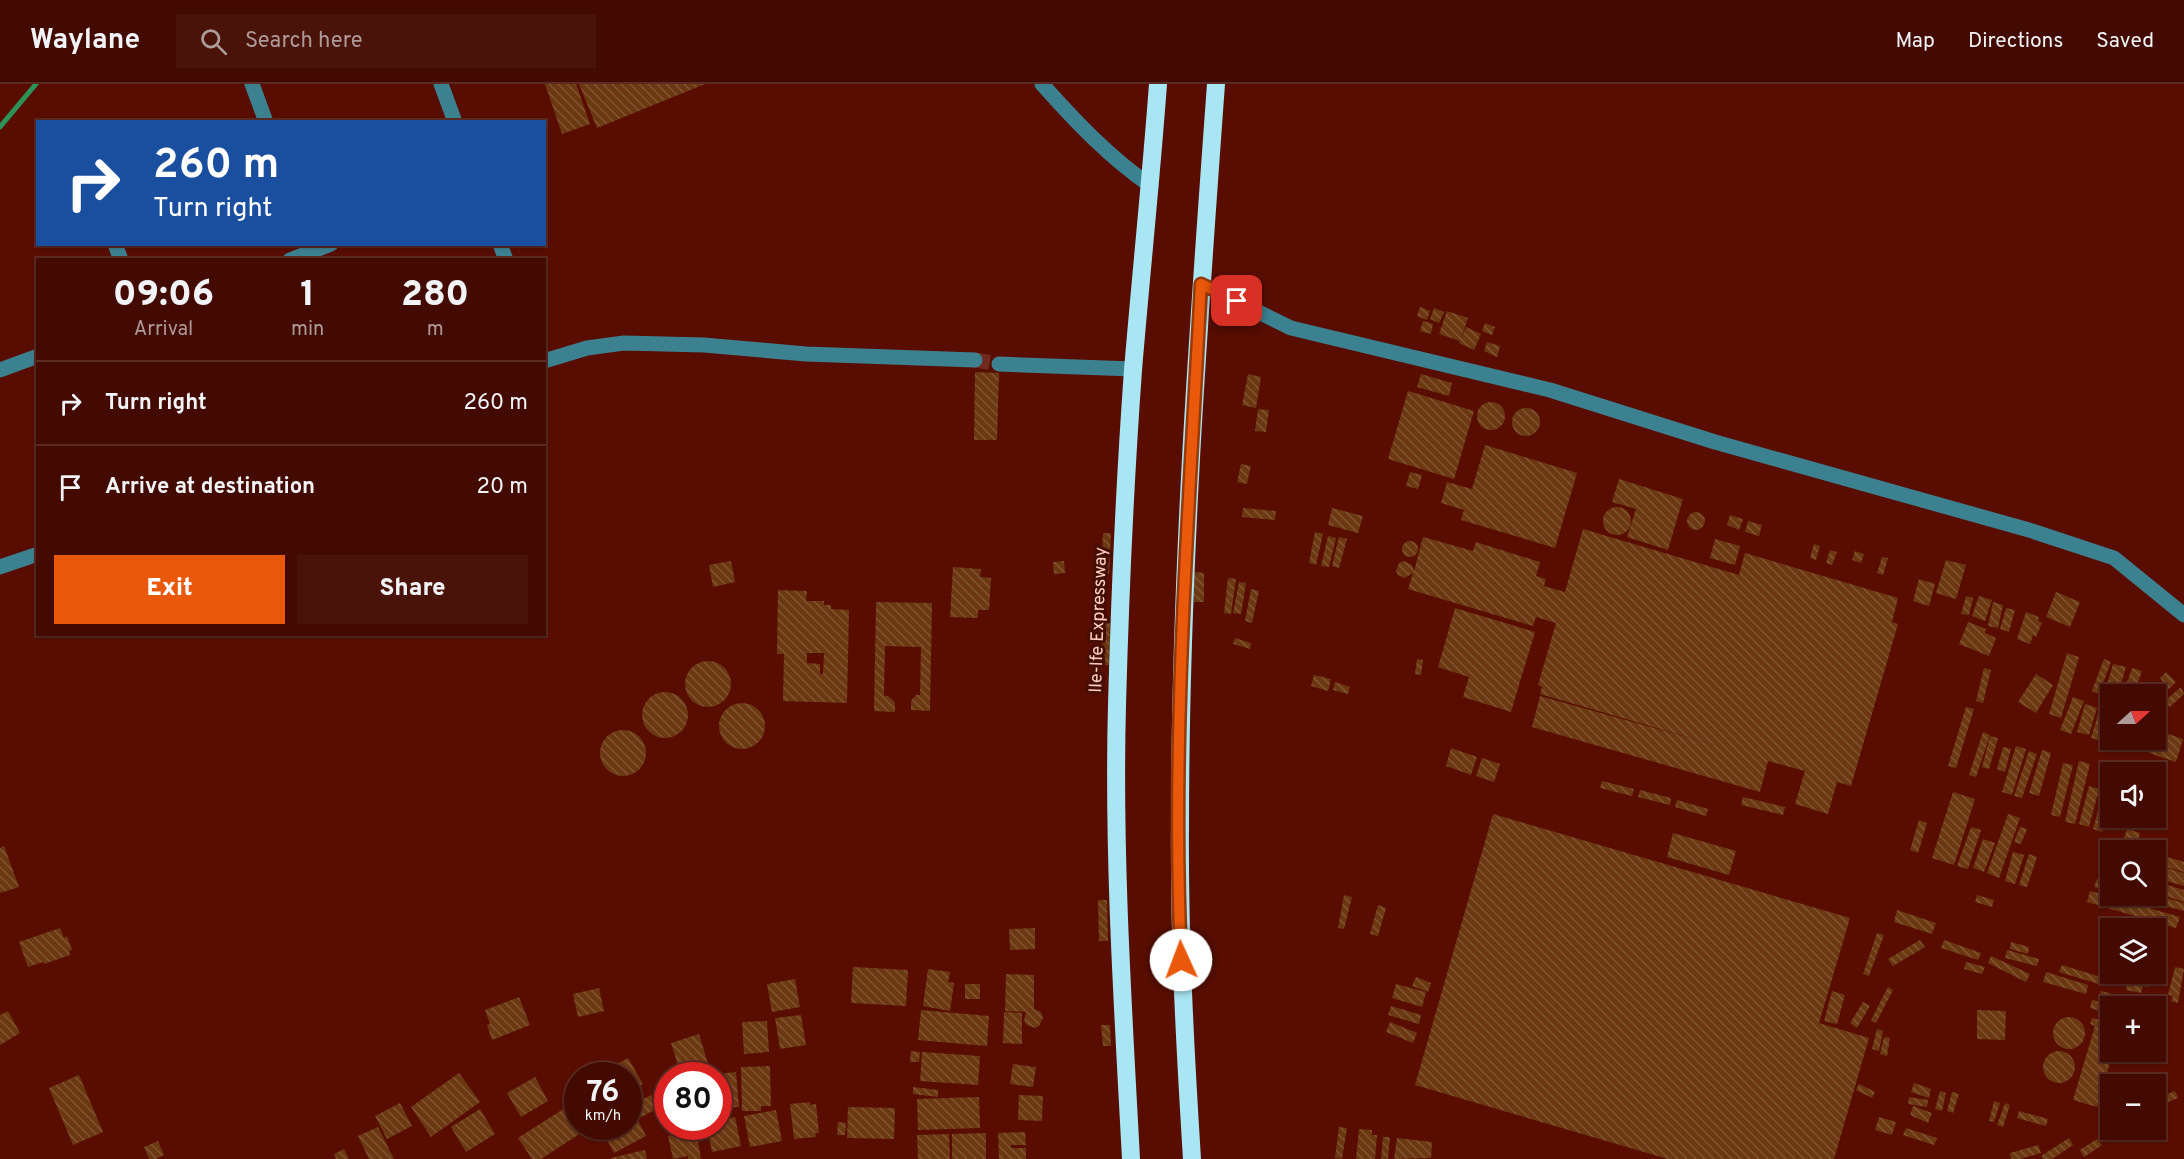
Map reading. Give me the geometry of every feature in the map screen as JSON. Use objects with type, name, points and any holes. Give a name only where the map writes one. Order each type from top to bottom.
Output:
[{"type":"highway","name":"Ile-Ife Expressway","points":[[1131,1159],[1120,939],[1117,708],[1133,369],[1151,186],[1158,84]]},
{"type":"highway","points":[[1192,1159],[1180,940],[1180,790],[1186,569],[1201,284],[1216,84]]},
{"type":"street","points":[[252,84],[265,120]]},
{"type":"street","points":[[441,84],[454,120]]},
{"type":"street","points":[[1042,84],[1108,153],[1151,186]]},
{"type":"street","points":[[294,258],[311,248]]},
{"type":"street","points":[[1201,284],[1291,328],[1550,390],[1715,442],[2028,530],[2114,558],[2184,615]]},
{"type":"street","points":[[546,360],[587,348],[624,343],[704,345],[806,354],[975,360]]},
{"type":"street","points":[[0,370],[36,357]]},
{"type":"street","points":[[999,364],[1133,369]]},
{"type":"street","points":[[0,567],[36,555]]},
{"type":"building","points":[[545,84],[576,84],[590,124],[562,134]]},
{"type":"building","points":[[579,84],[705,84],[597,128]]},
{"type":"building","points":[[1420,307],[1430,311],[1427,320],[1417,316]]},
{"type":"building","points":[[1434,308],[1444,312],[1439,323],[1430,319]]},
{"type":"building","points":[[1447,311],[1468,318],[1460,341],[1439,334]]},
{"type":"building","points":[[1423,321],[1433,324],[1431,334],[1420,331]]},
{"type":"building","points":[[1485,323],[1495,327],[1492,335],[1482,331]]},
{"type":"building","points":[[1466,327],[1481,334],[1474,350],[1459,343]]},
{"type":"building","points":[[1487,342],[1500,346],[1497,357],[1484,351]]},
{"type":"building","points":[[975,372],[999,373],[997,440],[974,440]]},
{"type":"building","points":[[1248,374],[1261,377],[1256,408],[1242,405]]},
{"type":"building","points":[[1421,374],[1452,383],[1449,396],[1417,387]]},
{"type":"building","points":[[1408,391],[1474,411],[1454,479],[1388,459]]},
{"type":"building","points":[[1491,402],[1501,406],[1505,416],[1501,426],[1491,430],[1481,426],[1477,416],[1481,406]]},
{"type":"building","points":[[1526,408],[1536,412],[1540,422],[1536,432],[1526,436],[1516,432],[1512,422],[1516,412]]},
{"type":"building","points":[[1258,409],[1269,410],[1266,432],[1255,431]]},
{"type":"building","points":[[1485,445],[1577,473],[1555,548],[1461,520],[1464,510],[1441,503],[1447,482],[1472,489]]},
{"type":"building","points":[[1241,464],[1251,466],[1247,484],[1237,482]]},
{"type":"building","points":[[1410,472],[1422,475],[1418,489],[1406,486]]},
{"type":"building","points":[[1619,479],[1683,499],[1668,550],[1627,537],[1636,509],[1612,502]]},
{"type":"building","points":[[1617,507],[1627,511],[1631,521],[1627,531],[1617,535],[1607,531],[1603,521],[1607,511]]},
{"type":"building","points":[[1243,508],[1276,511],[1275,520],[1242,517]]},
{"type":"building","points":[[1332,508],[1363,516],[1358,533],[1328,525]]},
{"type":"building","points":[[1696,512],[1703,514],[1705,521],[1703,528],[1696,530],[1689,528],[1687,521],[1689,514]]},
{"type":"building","points":[[1730,515],[1743,519],[1739,530],[1727,525]]},
{"type":"building","points":[[1748,521],[1762,525],[1759,536],[1745,532]]},
{"type":"building","points":[[1583,529],[1739,575],[1745,553],[1898,598],[1892,622],[1898,624],[1851,786],[1837,782],[1828,814],[1795,804],[1805,771],[1768,761],[1760,792],[1532,727],[1540,696],[1715,745],[1540,694],[1542,687],[1538,685],[1556,623],[1536,617],[1533,626],[1408,589],[1413,573],[1405,578],[1398,575],[1396,571],[1399,563],[1404,561],[1412,565],[1414,571],[1423,537],[1473,551],[1476,542],[1540,562],[1536,576],[1546,579],[1544,586],[1565,592]]},
{"type":"building","points":[[1315,532],[1323,534],[1316,565],[1309,563]]},
{"type":"building","points":[[1103,533],[1111,533],[1109,574],[1101,574]]},
{"type":"building","points":[[1328,536],[1336,538],[1329,567],[1321,566]]},
{"type":"building","points":[[1339,537],[1347,539],[1339,568],[1332,566]]},
{"type":"building","points":[[1715,539],[1740,546],[1735,565],[1710,558]]},
{"type":"building","points":[[1407,541],[1413,541],[1418,549],[1416,555],[1407,557],[1402,552],[1402,546]]},
{"type":"building","points":[[1814,544],[1820,546],[1816,560],[1810,558]]},
{"type":"building","points":[[1830,550],[1837,552],[1832,565],[1826,563]]},
{"type":"building","points":[[1855,551],[1864,554],[1861,563],[1852,560]]},
{"type":"building","points":[[1882,557],[1888,558],[1883,575],[1877,573]]},
{"type":"building","points":[[1946,560],[1966,565],[1956,599],[1936,593]]},
{"type":"building","points":[[731,561],[735,582],[713,587],[709,565]]},
{"type":"building","points":[[1064,561],[1065,573],[1054,574],[1053,562]]},
{"type":"building","points":[[953,567],[981,569],[980,577],[991,578],[989,610],[978,610],[978,618],[950,617]]},
{"type":"building","points":[[1194,572],[1204,573],[1204,602],[1194,602]]},
{"type":"building","points":[[1228,578],[1236,579],[1231,614],[1224,613]]},
{"type":"building","points":[[1919,579],[1935,584],[1929,606],[1913,601]]},
{"type":"building","points":[[1239,582],[1246,583],[1241,614],[1233,613]]},
{"type":"building","points":[[1251,589],[1259,591],[1252,623],[1245,621]]},
{"type":"building","points":[[778,590],[807,591],[806,601],[824,601],[824,605],[831,605],[831,609],[849,610],[847,703],[783,701],[784,654],[777,654]],"holes":[[[807,653],[824,653],[823,674],[820,674],[820,664],[807,663]]]},
{"type":"building","points":[[2056,592],[2080,602],[2070,627],[2046,617]]},
{"type":"building","points":[[1966,596],[1973,598],[1969,615],[1961,614]]},
{"type":"building","points":[[1979,596],[1992,600],[1985,621],[1972,616]]},
{"type":"building","points":[[876,602],[932,603],[930,711],[911,710],[911,701],[916,695],[920,695],[921,647],[885,646],[884,696],[888,696],[895,702],[895,712],[874,711]]},
{"type":"building","points":[[1993,602],[2003,605],[1998,628],[1988,626]]},
{"type":"building","points":[[1455,608],[1535,632],[1511,712],[1463,697],[1469,677],[1438,667]]},
{"type":"building","points":[[2006,608],[2015,610],[2009,632],[2000,629]]},
{"type":"building","points":[[2026,612],[2039,617],[2038,621],[2042,623],[2036,637],[2033,635],[2030,644],[2017,639]]},
{"type":"building","points":[[1968,622],[1986,629],[1985,633],[1996,638],[1989,656],[1959,644]]},
{"type":"building","points":[[1102,623],[1110,623],[1109,665],[1102,665]]},
{"type":"building","points":[[1235,638],[1251,643],[1250,649],[1233,644]]},
{"type":"building","points":[[2067,653],[2079,657],[2061,718],[2049,714]]},
{"type":"building","points":[[1417,659],[1423,660],[1421,675],[1415,674]]},
{"type":"building","points":[[2104,659],[2111,662],[2103,684],[2100,684],[2099,694],[2092,691]]},
{"type":"building","points":[[708,661],[724,668],[731,684],[724,700],[708,707],[692,700],[685,684],[692,668]]},
{"type":"building","points":[[2113,664],[2126,667],[2121,684],[2107,684]]},
{"type":"building","points":[[1984,668],[1991,670],[1983,703],[1976,701]]},
{"type":"building","points":[[2132,668],[2142,671],[2137,684],[2126,684]]},
{"type":"building","points":[[2166,672],[2176,682],[2169,689],[2160,678]]},
{"type":"building","points":[[2036,674],[2053,685],[2036,713],[2018,702]]},
{"type":"building","points":[[1314,675],[1331,679],[1328,691],[1311,686]]},
{"type":"building","points":[[1335,682],[1350,687],[1348,694],[1333,690]]},
{"type":"building","points":[[2181,687],[2184,694],[2170,707],[2166,700]]},
{"type":"building","points":[[665,692],[681,699],[688,715],[681,731],[665,738],[649,731],[642,715],[649,699]]},
{"type":"building","points":[[2073,697],[2084,701],[2071,734],[2060,730]]},
{"type":"building","points":[[742,703],[758,710],[765,726],[758,742],[742,749],[726,742],[719,726],[726,710]]},
{"type":"building","points":[[2085,704],[2097,708],[2089,735],[2077,732]]},
{"type":"building","points":[[1966,707],[1974,709],[1956,768],[1948,766]]},
{"type":"building","points":[[2100,707],[2100,740],[2091,738]]},
{"type":"building","points":[[623,730],[639,737],[646,753],[639,769],[623,776],[607,769],[600,753],[607,737]]},
{"type":"building","points":[[1983,732],[1990,735],[1976,777],[1969,775]]},
{"type":"building","points":[[2166,733],[2183,739],[2176,762],[2149,753],[2150,750],[2166,750]]},
{"type":"building","points":[[1990,736],[1998,738],[1989,769],[1982,767]]},
{"type":"building","points":[[2016,746],[2026,749],[2012,795],[2002,792]]},
{"type":"building","points":[[2003,747],[2011,749],[2005,772],[1997,769]]},
{"type":"building","points":[[1451,748],[1477,757],[1471,775],[1446,766]]},
{"type":"building","points":[[2042,750],[2051,753],[2039,796],[2029,793]]},
{"type":"building","points":[[2029,751],[2037,754],[2022,798],[2014,796]]},
{"type":"building","points":[[1482,758],[1500,764],[1494,782],[1476,776]]},
{"type":"building","points":[[2079,761],[2090,764],[2075,824],[2065,822]]},
{"type":"building","points":[[2063,763],[2073,765],[2060,817],[2051,815]]},
{"type":"building","points":[[1602,781],[1634,789],[1632,796],[1600,788]]},
{"type":"building","points":[[2089,786],[2099,789],[2089,827],[2079,824]]},
{"type":"building","points":[[1640,790],[1671,798],[1670,805],[1638,797]]},
{"type":"building","points":[[1953,792],[1975,799],[1954,865],[1932,858]]},
{"type":"building","points":[[1743,797],[1785,807],[1783,815],[1741,805]]},
{"type":"building","points":[[1677,800],[1708,809],[1706,816],[1675,807]]},
{"type":"building","points":[[2099,807],[2102,832],[2093,829]]},
{"type":"building","points":[[1493,814],[1850,918],[1819,1023],[1869,1038],[1834,1159],[1668,1159],[1415,1085]]},
{"type":"building","points":[[2008,814],[2020,818],[1999,878],[1987,873]]},
{"type":"building","points":[[1919,820],[1927,823],[1918,853],[1910,850]]},
{"type":"building","points":[[1971,827],[1981,830],[1968,869],[1957,866]]},
{"type":"building","points":[[2020,827],[2027,829],[2021,844],[2014,842]]},
{"type":"building","points":[[2127,829],[2140,833],[2138,840],[2123,840]]},
{"type":"building","points":[[1673,833],[1736,851],[1729,875],[1667,857]]},
{"type":"building","points":[[1983,839],[1995,843],[1984,872],[1973,868]]},
{"type":"building","points":[[4,846],[19,887],[0,893],[0,848]]},
{"type":"building","points":[[2013,852],[2024,855],[2015,884],[2005,881]]},
{"type":"building","points":[[2029,854],[2037,857],[2027,887],[2019,885]]},
{"type":"building","points":[[2166,857],[2184,862],[2184,872],[2166,867]]},
{"type":"building","points":[[2166,868],[2184,873],[2184,886],[2166,881]]},
{"type":"building","points":[[2097,879],[2100,880],[2100,888],[2094,887]]},
{"type":"building","points":[[2166,885],[2184,890],[2184,902],[2166,896]]},
{"type":"building","points":[[2090,891],[2100,894],[2100,906],[2087,902]]},
{"type":"building","points":[[1344,895],[1352,897],[1344,929],[1338,928]]},
{"type":"building","points":[[1977,895],[1994,900],[1992,907],[1975,902]]},
{"type":"building","points":[[2166,898],[2184,903],[2184,911],[2165,906]]},
{"type":"building","points":[[1098,900],[1107,900],[1108,941],[1099,941]]},
{"type":"building","points":[[1378,905],[1386,908],[1378,936],[1370,934]]},
{"type":"building","points":[[2101,906],[2142,906],[2180,917],[2176,928],[2166,925],[2166,918],[2142,918]]},
{"type":"building","points":[[1897,910],[1936,923],[1932,934],[1894,922]]},
{"type":"building","points":[[60,928],[64,938],[67,936],[72,950],[69,951],[70,955],[28,967],[19,942]]},
{"type":"building","points":[[1035,928],[1035,949],[1010,950],[1009,929]]},
{"type":"building","points":[[1877,933],[1884,935],[1869,976],[1863,974]]},
{"type":"building","points":[[1920,940],[1925,947],[1893,966],[1888,959]]},
{"type":"building","points":[[1944,940],[1981,953],[1978,960],[1941,948]]},
{"type":"building","points":[[2011,942],[2029,947],[2028,954],[2010,949]]},
{"type":"building","points":[[2007,950],[2039,959],[2037,966],[2005,958]]},
{"type":"building","points":[[1991,956],[2030,974],[2026,982],[1988,963]]},
{"type":"building","points":[[1966,962],[1985,967],[1982,974],[1964,969]]},
{"type":"building","points":[[2062,965],[2100,977],[2100,980],[2099,984],[2059,972]]},
{"type":"building","points":[[853,967],[908,970],[906,1006],[851,1003]]},
{"type":"building","points":[[2175,967],[2184,969],[2178,1003],[2171,1001],[2173,996],[2168,995]]},
{"type":"building","points":[[928,969],[950,972],[948,982],[954,983],[950,1011],[923,1006]]},
{"type":"building","points":[[2046,972],[2088,985],[2086,994],[2043,982]]},
{"type":"building","points":[[1006,974],[1034,975],[1034,1009],[1041,1012],[1043,1018],[1039,1026],[1035,1028],[1027,1025],[1024,1021],[1026,1012],[1005,1011]]},
{"type":"building","points":[[1416,977],[1431,983],[1428,992],[1412,986]]},
{"type":"building","points":[[795,979],[800,1007],[772,1012],[767,984]]},
{"type":"building","points":[[965,984],[980,984],[980,999],[965,999]]},
{"type":"building","points":[[1396,984],[1426,992],[1422,1007],[1392,998]]},
{"type":"building","points":[[2128,984],[2150,984],[2149,987],[2143,986],[2141,993],[2126,990]]},
{"type":"building","points":[[1888,987],[1893,990],[1876,1023],[1871,1020]]},
{"type":"building","points":[[599,988],[604,1011],[578,1017],[573,994]]},
{"type":"building","points":[[1832,991],[1845,995],[1837,1024],[1824,1021]]},
{"type":"building","points":[[2101,991],[2120,996],[2100,996],[2099,998]]},
{"type":"building","points":[[519,997],[530,1025],[492,1040],[485,1010]]},
{"type":"building","points":[[2092,1000],[2100,1002],[2100,1011],[2090,1008]]},
{"type":"building","points":[[1863,1002],[1870,1006],[1857,1028],[1850,1023]]},
{"type":"building","points":[[1391,1006],[1421,1015],[1419,1024],[1388,1015]]},
{"type":"building","points":[[921,1010],[989,1016],[987,1046],[918,1040]]},
{"type":"building","points":[[1977,1010],[2006,1011],[2005,1040],[1977,1039]]},
{"type":"building","points":[[8,1011],[20,1033],[0,1045],[0,1015]]},
{"type":"building","points":[[1004,1012],[1022,1013],[1022,1044],[1003,1043]]},
{"type":"building","points":[[801,1015],[806,1045],[780,1049],[775,1018]]},
{"type":"building","points":[[2069,1017],[2080,1022],[2085,1033],[2080,1044],[2069,1049],[2058,1044],[2053,1033],[2058,1022]]},
{"type":"building","points":[[2092,1018],[2100,1020],[2100,1062],[2110,1062],[2107,1074],[2100,1074],[2100,1097],[2097,1107],[2073,1100],[2095,1026],[2090,1024]]},
{"type":"building","points":[[767,1021],[769,1052],[744,1054],[742,1022]]},
{"type":"building","points":[[1390,1022],[1417,1033],[1413,1043],[1386,1032]]},
{"type":"building","points":[[1101,1025],[1110,1025],[1111,1046],[1103,1046]]},
{"type":"building","points":[[1877,1029],[1883,1031],[1879,1051],[1872,1049]]},
{"type":"building","points":[[699,1034],[707,1062],[677,1062],[671,1043]]},
{"type":"building","points":[[1884,1037],[1890,1038],[1887,1056],[1880,1054]]},
{"type":"building","points":[[911,1051],[920,1052],[919,1062],[910,1062]]},
{"type":"building","points":[[2059,1051],[2070,1056],[2075,1067],[2070,1078],[2059,1083],[2048,1078],[2043,1067],[2048,1056]]},
{"type":"building","points":[[922,1052],[980,1056],[978,1085],[920,1081]]},
{"type":"building","points":[[1013,1064],[1036,1067],[1033,1087],[1010,1084]]},
{"type":"building","points":[[770,1066],[771,1106],[761,1106],[761,1111],[742,1111],[741,1067]]},
{"type":"building","points":[[732,1072],[736,1072],[739,1107],[732,1107]]},
{"type":"building","points":[[459,1073],[480,1102],[431,1137],[411,1107]]},
{"type":"building","points":[[79,1075],[103,1132],[73,1145],[49,1088]]},
{"type":"building","points":[[535,1077],[548,1101],[521,1117],[507,1093]]},
{"type":"building","points":[[1914,1083],[1931,1089],[1929,1098],[1911,1092]]},
{"type":"building","points":[[1859,1084],[1875,1092],[1872,1098],[1856,1090]]},
{"type":"building","points":[[913,1087],[938,1090],[938,1097],[913,1094]]},
{"type":"building","points":[[1940,1091],[1946,1093],[1942,1111],[1935,1109]]},
{"type":"building","points":[[2175,1091],[2178,1098],[2166,1103],[2166,1095]]},
{"type":"building","points":[[1952,1092],[1959,1094],[1953,1113],[1947,1111]]},
{"type":"building","points":[[651,1095],[654,1101],[654,1110],[642,1117],[642,1100]]},
{"type":"building","points":[[1019,1095],[1043,1096],[1042,1121],[1018,1120]]},
{"type":"building","points":[[979,1097],[980,1128],[918,1130],[917,1099]]},
{"type":"building","points":[[1909,1097],[1928,1100],[1927,1107],[1908,1104]]},
{"type":"building","points":[[1994,1101],[2000,1103],[1994,1122],[1989,1121]]},
{"type":"building","points":[[810,1102],[810,1105],[816,1104],[819,1133],[815,1133],[816,1137],[794,1139],[790,1104]]},
{"type":"building","points":[[400,1103],[412,1126],[387,1139],[375,1116]]},
{"type":"building","points":[[2005,1103],[2010,1105],[2003,1127],[1997,1125]]},
{"type":"building","points":[[1913,1106],[1932,1113],[1928,1123],[1910,1115]]},
{"type":"building","points":[[848,1107],[895,1108],[894,1139],[847,1138]]},
{"type":"building","points":[[480,1109],[495,1134],[466,1152],[451,1127]]},
{"type":"building","points":[[564,1109],[564,1140],[570,1140],[541,1159],[532,1159],[518,1138]]},
{"type":"building","points":[[776,1110],[782,1141],[750,1147],[744,1116]]},
{"type":"building","points":[[2019,1111],[2048,1119],[2046,1126],[2017,1118]]},
{"type":"building","points":[[735,1117],[741,1146],[712,1152],[710,1140],[732,1140],[732,1118]]},
{"type":"building","points":[[1879,1117],[1896,1122],[1892,1135],[1875,1130]]},
{"type":"building","points":[[838,1122],[846,1123],[845,1135],[837,1135]]},
{"type":"building","points":[[378,1127],[394,1159],[369,1159],[358,1136]]},
{"type":"building","points":[[1339,1127],[1347,1128],[1342,1159],[1335,1158]]},
{"type":"building","points":[[1906,1128],[1937,1138],[1934,1145],[1903,1135]]},
{"type":"building","points":[[1359,1129],[1372,1130],[1372,1135],[1377,1135],[1375,1159],[1356,1159]]},
{"type":"building","points":[[1025,1132],[1026,1145],[1011,1145],[1011,1148],[1026,1148],[1026,1159],[999,1159],[998,1133]]},
{"type":"building","points":[[986,1133],[986,1159],[952,1159],[952,1134]]},
{"type":"building","points":[[949,1134],[950,1159],[918,1159],[917,1135]]},
{"type":"building","points":[[1383,1137],[1390,1137],[1388,1159],[1381,1159]]},
{"type":"building","points":[[1397,1138],[1432,1142],[1431,1158],[1394,1159]]},
{"type":"building","points":[[2069,1138],[2073,1145],[2052,1159],[2043,1159],[2041,1156]]},
{"type":"building","points":[[2097,1139],[2102,1145],[2084,1157],[2080,1150]]},
{"type":"building","points":[[607,1140],[638,1140],[614,1153]]},
{"type":"building","points":[[669,1140],[698,1140],[701,1159],[688,1159],[688,1156],[673,1159]]},
{"type":"building","points":[[158,1141],[164,1155],[156,1159],[149,1159],[144,1147]]},
{"type":"building","points":[[2038,1145],[2041,1153],[2011,1159],[2010,1153]]},
{"type":"building","points":[[344,1149],[349,1159],[336,1159],[334,1154]]},
{"type":"building","points":[[645,1150],[647,1159],[611,1159],[611,1158]]},
{"type":"waterway","points":[[0,127],[36,84]]},
{"type":"tunnel","points":[[975,360],[999,364]]},
{"type":"route","points":[[1181,960],[1181,708],[1201,284],[1237,301]]}]
